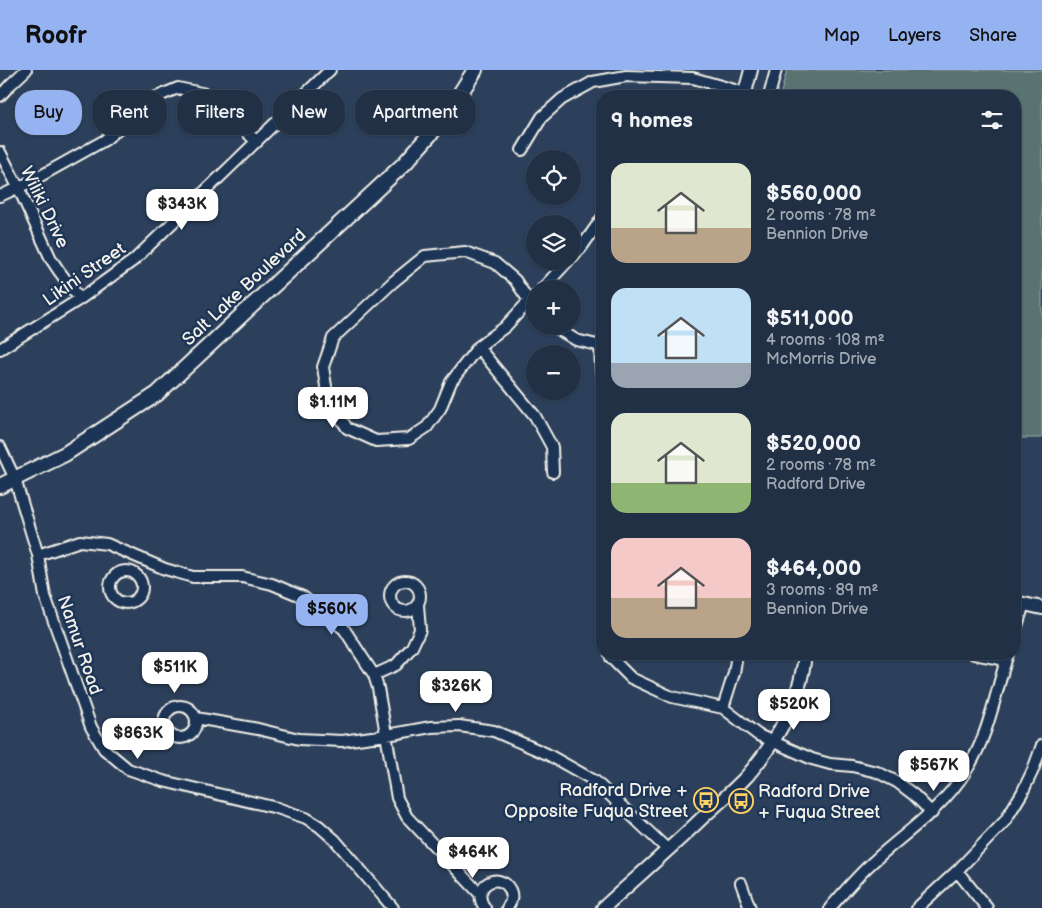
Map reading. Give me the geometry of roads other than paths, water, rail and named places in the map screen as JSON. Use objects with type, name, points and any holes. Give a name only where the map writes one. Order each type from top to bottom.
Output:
[{"type":"main road","name":"Salt Lake Boulevard","points":[[0,486],[65,454],[157,394],[405,163],[446,116],[475,70]]},
{"type":"street","points":[[0,96],[26,70]]},
{"type":"street","name":"Likini Street","points":[[0,349],[80,299],[134,260],[330,70]]},
{"type":"street","points":[[745,90],[751,70]]},
{"type":"street","points":[[771,90],[776,70]]},
{"type":"street","points":[[522,150],[542,117],[562,99],[593,82],[625,73],[693,78],[729,90]]},
{"type":"street","points":[[0,196],[105,140],[154,98],[178,88],[206,94],[257,142]]},
{"type":"street","name":"Wiliki Drive","points":[[0,152],[50,256],[80,299]]},
{"type":"street","points":[[581,248],[596,227]]},
{"type":"street","points":[[526,293],[515,280],[495,263],[465,252],[425,256],[393,282],[333,338],[323,367],[328,399],[347,428],[376,441],[409,439],[427,427],[440,409],[451,382],[478,347],[505,327],[526,308]]},
{"type":"street","points":[[550,280],[560,270]]},
{"type":"street","points":[[568,335],[576,340],[596,343]]},
{"type":"street","points":[[478,347],[535,416],[552,447],[553,472]]},
{"type":"street","name":"Namur Road","points":[[0,447],[15,479],[38,555],[45,596],[92,727],[104,749],[128,769],[148,777],[277,808],[306,818],[335,840],[393,908]]},
{"type":"street","points":[[38,555],[80,542],[107,544],[165,569],[193,577],[242,577],[272,584],[303,597],[344,629],[374,675],[387,735],[397,798],[407,817],[480,894],[485,908]]},
{"type":"street","points":[[131,573],[138,557]]},
{"type":"street","points":[[1021,603],[1042,608]]},
{"type":"street","points":[[374,675],[396,665],[412,647],[420,630],[418,605]]},
{"type":"street","points":[[613,660],[631,678],[672,697],[723,708],[758,735],[812,759],[877,772],[897,782],[914,795],[932,813]]},
{"type":"street","points":[[723,708],[736,660]]},
{"type":"street","points":[[603,908],[746,776],[773,742],[794,703],[804,670],[805,660]]},
{"type":"street","points":[[830,908],[873,862],[932,813],[967,771],[991,717],[1006,660]]},
{"type":"street","points":[[196,718],[258,729],[299,739],[342,741],[431,727],[459,726],[494,731],[547,754],[595,781],[668,850]]},
{"type":"street","points":[[917,908],[1000,827],[1014,808],[1033,770],[1042,745]]},
{"type":"street","points":[[957,871],[987,908]]},
{"type":"street","points":[[480,894],[485,884],[501,881],[506,884],[511,893],[512,899],[507,908]]},
{"type":"street","points":[[741,883],[750,908]]},
{"type":"place","name":"Radford Drive + Opposite Fuqua Street","points":[[706,800]]},
{"type":"place","name":"Radford Drive + Fuqua Street","points":[[741,801]]}]
